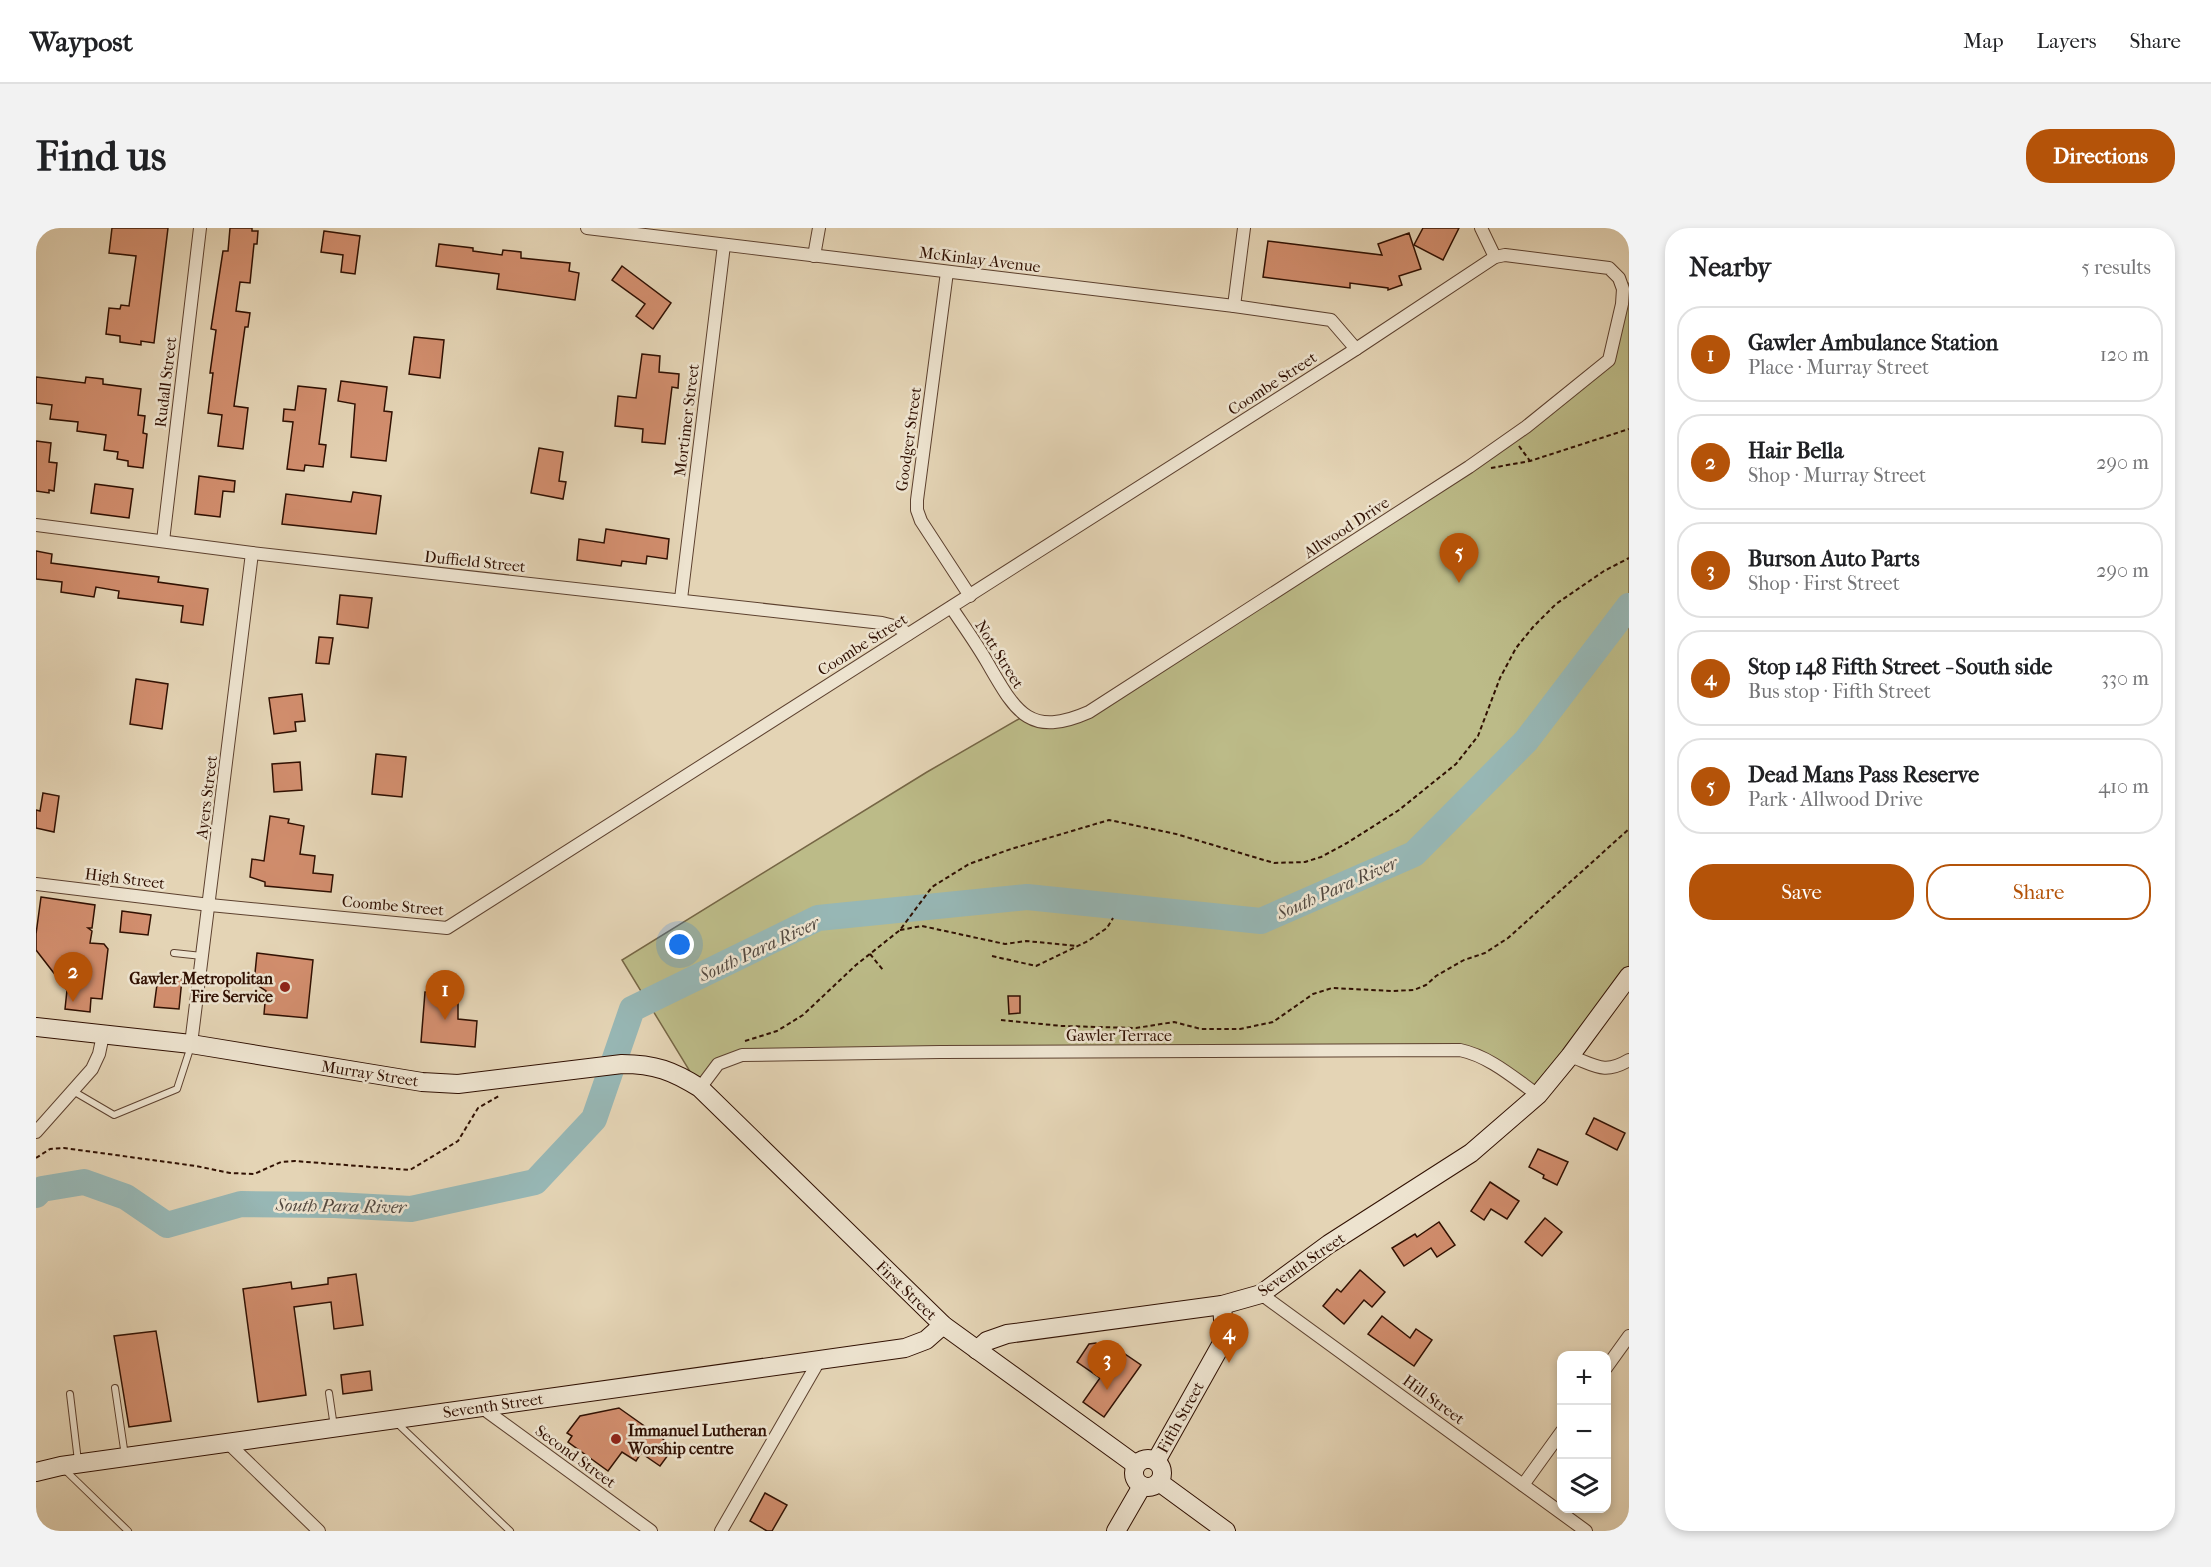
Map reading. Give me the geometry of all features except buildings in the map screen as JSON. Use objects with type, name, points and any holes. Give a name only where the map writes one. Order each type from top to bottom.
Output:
[{"type":"main road","name":"Seventh Street","points":[[977,1350],[987,1341],[1007,1334],[1222,1305],[1262,1294],[1329,1244],[1471,1153],[1538,1095],[1629,976]]},
{"type":"main road","name":"Murray Street","points":[[36,1027],[191,1044],[422,1082],[458,1084],[602,1066],[643,1064],[664,1069],[700,1088]]},
{"type":"main road","name":"First Street","points":[[700,1088],[943,1325],[1136,1465]]},
{"type":"main road","name":"Fifth Street","points":[[1156,1461],[1221,1345],[1224,1334],[1222,1305]]},
{"type":"main road","name":"Seventh Street","points":[[36,1472],[125,1457],[904,1348],[926,1340],[943,1325]]},
{"type":"main road","points":[[1116,1531],[1150,1484],[1162,1473],[1156,1461],[1147,1458],[1136,1465],[1134,1478],[1150,1484],[1226,1531]]},
{"type":"street","name":"Rudall Street","points":[[163,541],[200,228]]},
{"type":"street","name":"McKinlay Avenue","points":[[587,228],[1234,306],[1331,320],[1356,349]]},
{"type":"street","points":[[814,256],[819,228]]},
{"type":"street","points":[[1234,306],[1244,228]]},
{"type":"street","points":[[1481,228],[1494,257]]},
{"type":"street","name":"Mortimer Street","points":[[681,599],[724,245]]},
{"type":"street","name":"Allwood Drive","points":[[1024,716],[1047,723],[1072,719],[1089,712],[1482,458],[1526,427],[1609,360],[1622,304],[1623,289],[1619,278],[1609,268],[1505,255],[1494,257]]},
{"type":"street","name":"Coombe Street","points":[[210,905],[447,928],[1356,349],[1494,257]]},
{"type":"street","name":"Goodger Street","points":[[947,272],[917,510],[921,521],[970,596]]},
{"type":"street","name":"Duffield Street","points":[[36,525],[252,553],[882,623],[898,627],[908,634]]},
{"type":"street","name":"Ayers Street","points":[[191,1044],[252,553]]},
{"type":"street","name":"Nott Street","points":[[951,607],[1007,697],[1024,716]]},
{"type":"street","name":"High Street","points":[[36,884],[210,905]]},
{"type":"street","points":[[36,1132],[92,1069],[99,1054],[103,1035]]},
{"type":"street","name":"Gawler Terrace","points":[[700,1088],[718,1064],[742,1055],[1460,1050],[1474,1053],[1489,1061],[1538,1095]]},
{"type":"street","points":[[1570,1056],[1607,1069],[1620,1066],[1629,1060]]},
{"type":"street","name":"Hill Street","points":[[1262,1294],[1587,1531]]},
{"type":"street","points":[[1611,1361],[1629,1336]]},
{"type":"street","points":[[721,1531],[820,1359]]},
{"type":"street","name":"Second Street","points":[[481,1407],[651,1531]]},
{"type":"street","points":[[1522,1485],[1557,1438]]},
{"type":"street","points":[[228,1443],[319,1531]]},
{"type":"lane","points":[[174,953],[203,956]]},
{"type":"lane","points":[[73,1090],[114,1115],[177,1089],[191,1044]]},
{"type":"lane","points":[[115,1388],[125,1457]]},
{"type":"lane","points":[[329,1393],[334,1428]]},
{"type":"lane","points":[[69,1395],[70,1465],[128,1531]]},
{"type":"lane","points":[[393,1419],[510,1531]]},
{"type":"path","points":[[1482,458],[1487,469],[1530,461],[1629,429]]},
{"type":"path","points":[[1522,451],[1530,461]]},
{"type":"path","points":[[739,1042],[769,1035],[798,1018],[900,930],[932,887],[969,864],[1011,849],[1109,820],[1176,834],[1274,862],[1305,862],[1321,857],[1399,810],[1456,764],[1478,736],[1500,678],[1516,648],[1533,627],[1556,604],[1604,571],[1629,558]]},
{"type":"path","points":[[1001,1020],[1062,1026],[1136,1028],[1174,1022],[1201,1029],[1240,1029],[1272,1022],[1313,994],[1332,988],[1414,990],[1426,985],[1436,976],[1464,960],[1485,953],[1508,938],[1629,829]]},
{"type":"path","points":[[992,956],[1036,966],[1107,928],[1113,918]]},
{"type":"path","points":[[900,930],[922,926],[1005,944],[1026,941],[1077,946]]},
{"type":"path","points":[[870,954],[883,970]]},
{"type":"path","points":[[36,1158],[50,1149],[64,1148],[196,1166],[230,1173],[254,1174],[281,1162],[295,1161],[410,1170],[458,1141],[478,1108],[501,1095]]},
{"type":"shaded area","points":[[1629,283],[1629,976],[1538,1095],[1474,1053],[742,1055],[718,1064],[700,1088],[622,960],[927,772],[1024,716],[1072,719],[1469,467],[1609,360],[1623,289]]},
{"type":"waterway","name":"South Para River","points":[[36,1195],[42,1189],[84,1182],[126,1197],[167,1225],[241,1204],[411,1209],[535,1182],[594,1119],[632,1009],[818,918],[1027,897],[1261,921],[1414,854],[1526,741],[1629,606]]},
{"type":"place","name":"Dead Mans Pass Reserve","points":[[1459,583]]},
{"type":"place","name":"Gawler Metropolitan Fire Service","points":[[285,987]]},
{"type":"place","name":"Hair Bella","points":[[73,1002]]},
{"type":"place","name":"Gawler Ambulance Station","points":[[445,1020]]},
{"type":"place","name":"Stop 148 Fifth Street - South side","points":[[1229,1363]]},
{"type":"place","name":"Burson Auto Parts","points":[[1107,1390]]},
{"type":"place","name":"Immanuel Lutheran Worship centre","points":[[616,1439]]}]
